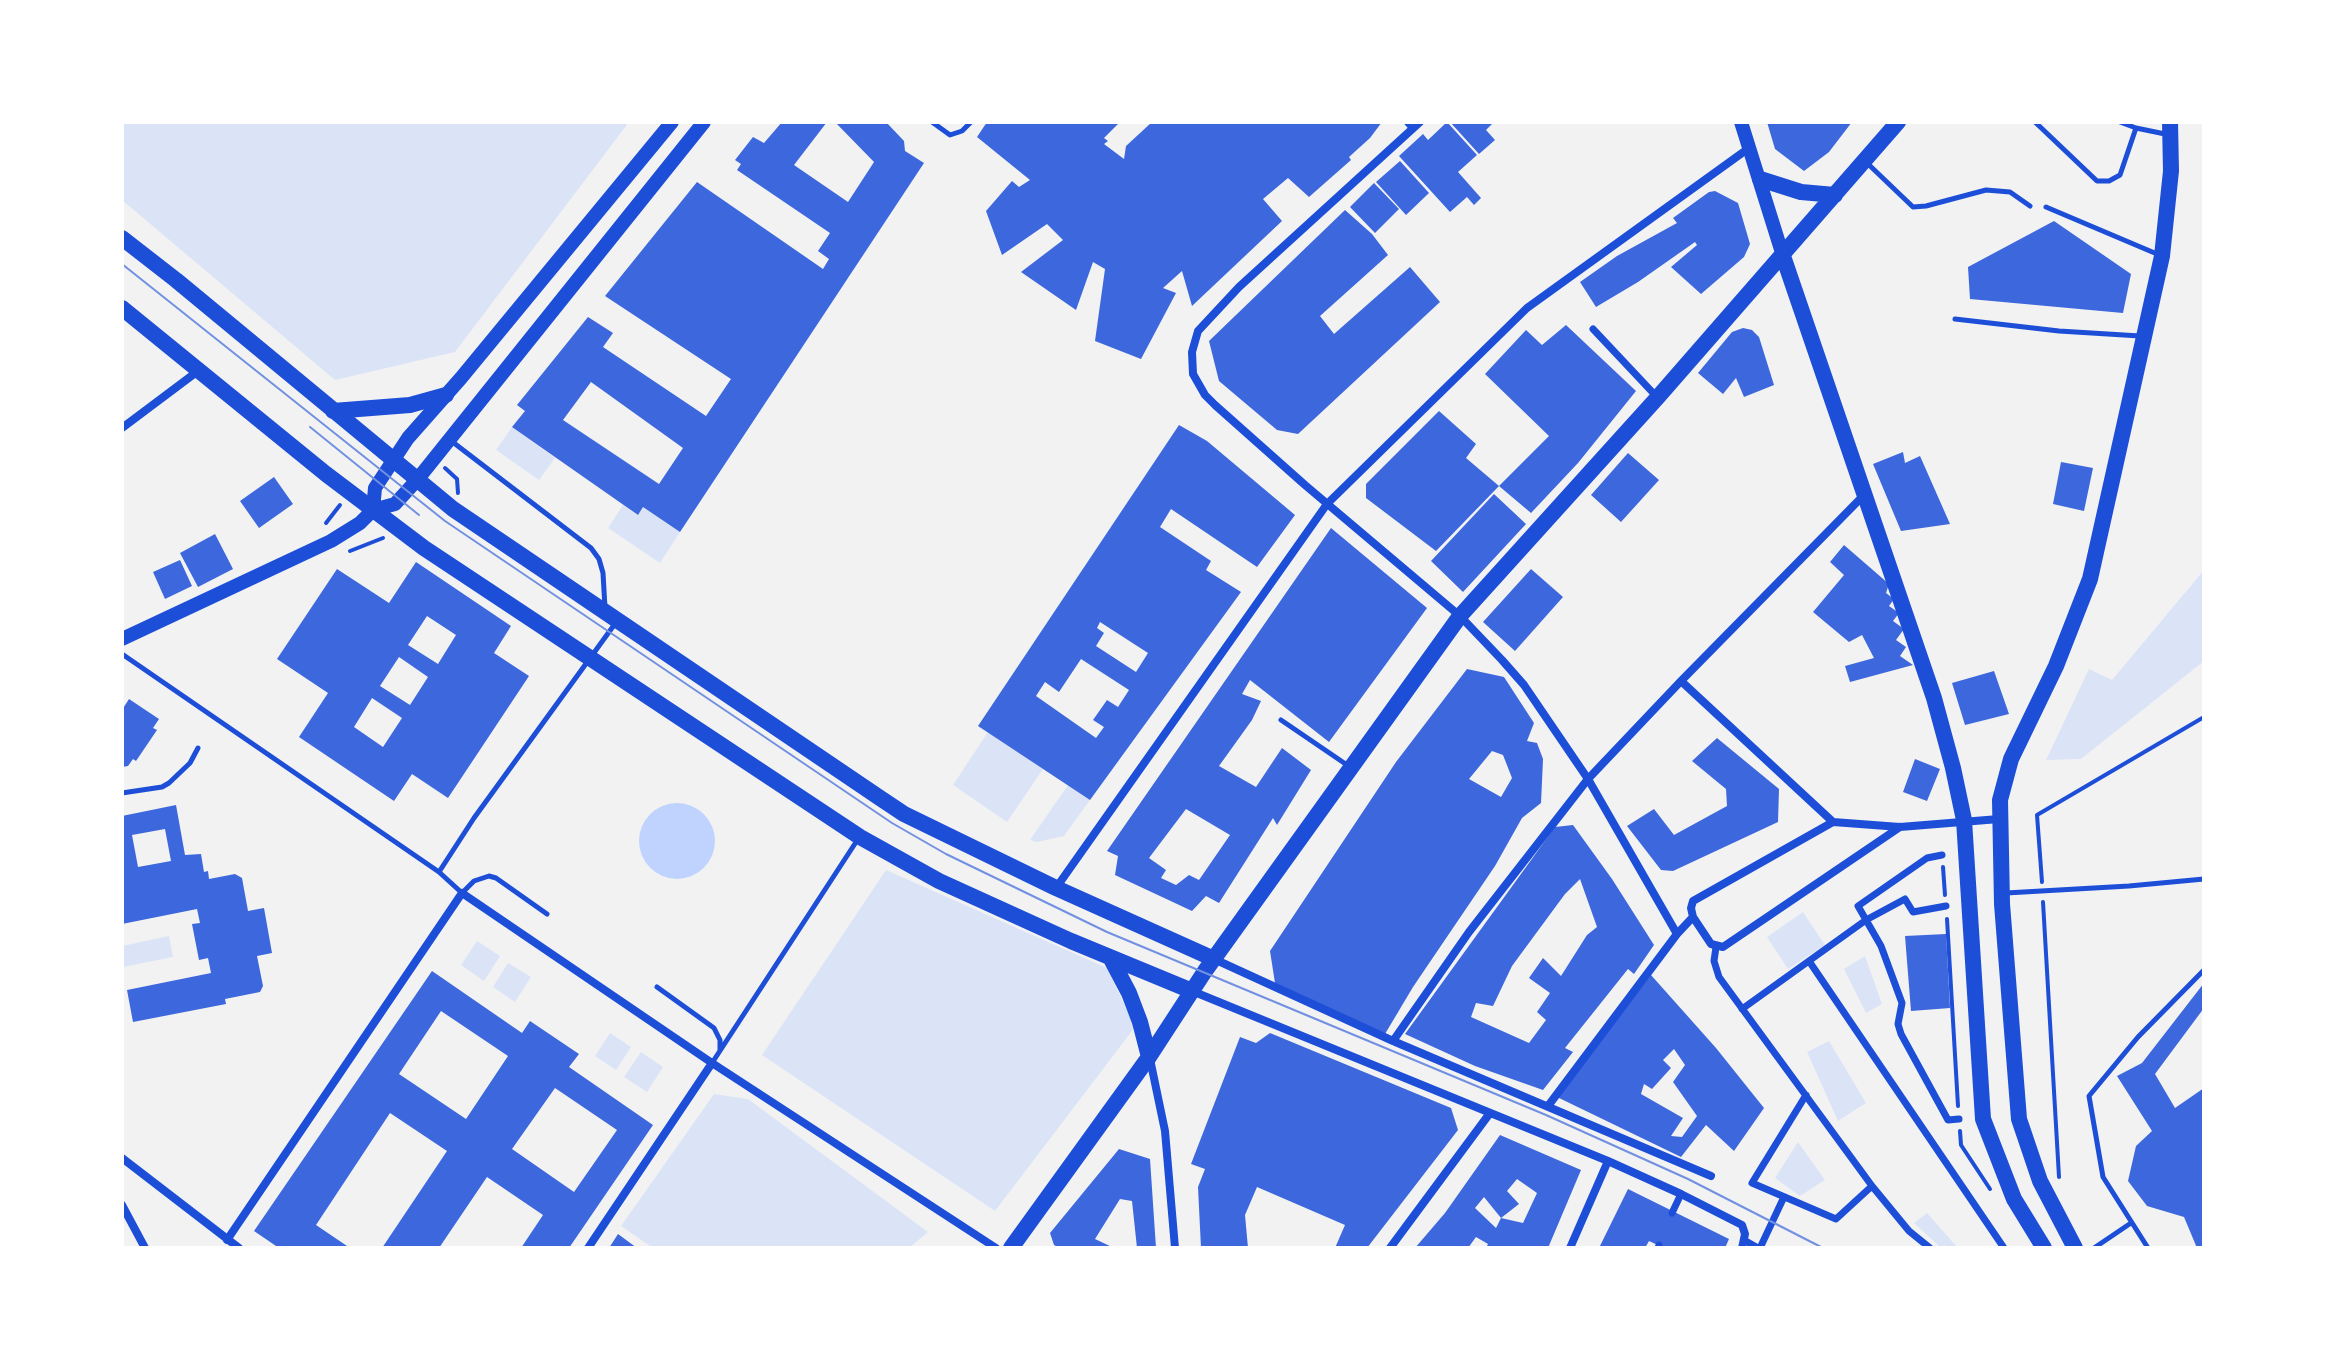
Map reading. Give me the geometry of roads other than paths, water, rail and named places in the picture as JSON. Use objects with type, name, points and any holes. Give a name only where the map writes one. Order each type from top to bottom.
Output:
[{"type":"main road","points":[[1011,1248],[1460,616],[1658,397],[1898,122]]},
{"type":"main road","points":[[2075,1248],[2040,1181],[2019,1119],[2003,893],[2000,800],[2011,759],[2056,666],[2090,579],[2162,256],[2171,171],[2170,128]]},
{"type":"main road","points":[[1760,179],[1801,192],[1835,195]]},
{"type":"main road","points":[[122,238],[453,509],[904,814],[1056,888],[1214,959]]},
{"type":"main road","points":[[1783,256],[1934,698],[1956,778],[1964,820],[1983,1119],[2014,1199],[2044,1248]]},
{"type":"main road","points":[[122,308],[424,548],[860,837],[939,881],[1192,991]]},
{"type":"main road","points":[[333,411],[394,407],[446,395]]},
{"type":"main road","points":[[1110,957],[1129,993],[1149,1057]]},
{"type":"street","points":[[122,639],[331,541],[360,523],[373,510],[395,504],[704,122]]},
{"type":"street","points":[[1420,122],[1409,126],[1239,287],[1198,331],[1193,342],[1193,374],[1205,395],[1327,504],[1460,616],[1524,685],[1588,779],[1677,934]]},
{"type":"street","points":[[1741,122],[1783,256]]},
{"type":"street","points":[[373,510],[375,488],[392,459],[666,124]]},
{"type":"street","points":[[1056,888],[1327,504],[1527,308],[1749,148]]},
{"type":"street","points":[[1593,329],[1658,397]]},
{"type":"street","points":[[122,428],[198,371]]},
{"type":"street","points":[[1393,1041],[1479,919],[1588,779],[1864,495]]},
{"type":"street","points":[[1681,681],[1833,822]]},
{"type":"street","points":[[1900,827],[1723,947],[1711,944],[1693,917],[1693,901],[1833,822],[1900,827],[1999,819]]},
{"type":"street","points":[[1942,855],[1927,858],[1858,906],[1881,946],[1902,1003],[1898,1024],[1901,1034],[1948,1120],[1959,1119]]},
{"type":"street","points":[[227,1240],[462,893],[712,1063],[996,1248]]},
{"type":"street","points":[[1742,1009],[1866,920],[1905,899],[1913,912],[1946,906]]},
{"type":"street","points":[[1548,1106],[1693,917]]},
{"type":"street","points":[[1716,947],[1714,961],[1717,973],[1742,1009],[1872,1186],[1909,1231],[1930,1248]]},
{"type":"street","points":[[1214,959],[1393,1041],[1711,1176]]},
{"type":"street","points":[[1809,961],[2004,1248]]},
{"type":"street","points":[[1192,991],[1608,1161],[1681,1194],[1742,1225],[1745,1230],[1743,1244],[1759,1248],[1783,1199]]},
{"type":"street","points":[[1149,1057],[1165,1131],[1175,1248]]},
{"type":"street","points":[[588,1248],[712,1063]]},
{"type":"street","points":[[1806,1095],[1752,1183],[1783,1199],[1836,1219],[1872,1186]]},
{"type":"street","points":[[1390,1248],[1490,1113]]},
{"type":"street","points":[[122,1158],[239,1248]]},
{"type":"street","points":[[1570,1248],[1608,1161]]},
{"type":"street","points":[[1672,1213],[1681,1194]]},
{"type":"street","points":[[122,1205],[145,1248]]},
{"type":"lane","points":[[932,122],[950,135],[962,131],[971,122]]},
{"type":"lane","points":[[2035,122],[2097,181],[2109,181],[2120,175],[2136,128]]},
{"type":"lane","points":[[2120,122],[2136,128],[2170,128]]},
{"type":"lane","points":[[1865,162],[1913,207],[1999,189],[2010,192],[2030,206]]},
{"type":"lane","points":[[2046,207],[2162,256]]},
{"type":"lane","points":[[1955,319],[2059,331],[2145,336]]},
{"type":"lane","points":[[439,872],[474,818],[590,659],[611,617],[599,559],[591,548],[449,439]]},
{"type":"lane","points":[[122,654],[439,872],[462,893],[474,881],[489,876],[547,914]]},
{"type":"lane","points":[[1281,720],[1350,768]]},
{"type":"lane","points":[[122,793],[162,787],[169,783],[190,763],[198,748]]},
{"type":"lane","points":[[712,1063],[860,837]]},
{"type":"lane","points":[[2003,893],[2078,892],[2204,879]]},
{"type":"lane","points":[[2148,1248],[2103,1177],[2089,1096],[2138,1037],[2204,970]]},
{"type":"lane","points":[[657,987],[714,1028],[720,1040],[720,1051]]},
{"type":"lane","points":[[2094,1248],[2131,1223]]},
{"type":"water","points":[[670,803],[684,803],[698,809],[709,820],[715,841],[713,856],[704,868],[692,877],[670,879],[656,873],[645,862],[639,848],[639,834],[645,820],[656,809]]},
{"type":"tram line","points":[[122,264],[445,521],[892,823],[946,854],[1107,932],[1546,1115],[1688,1179],[1823,1248]]},
{"type":"tram line","points":[[310,427],[419,515]]}]
